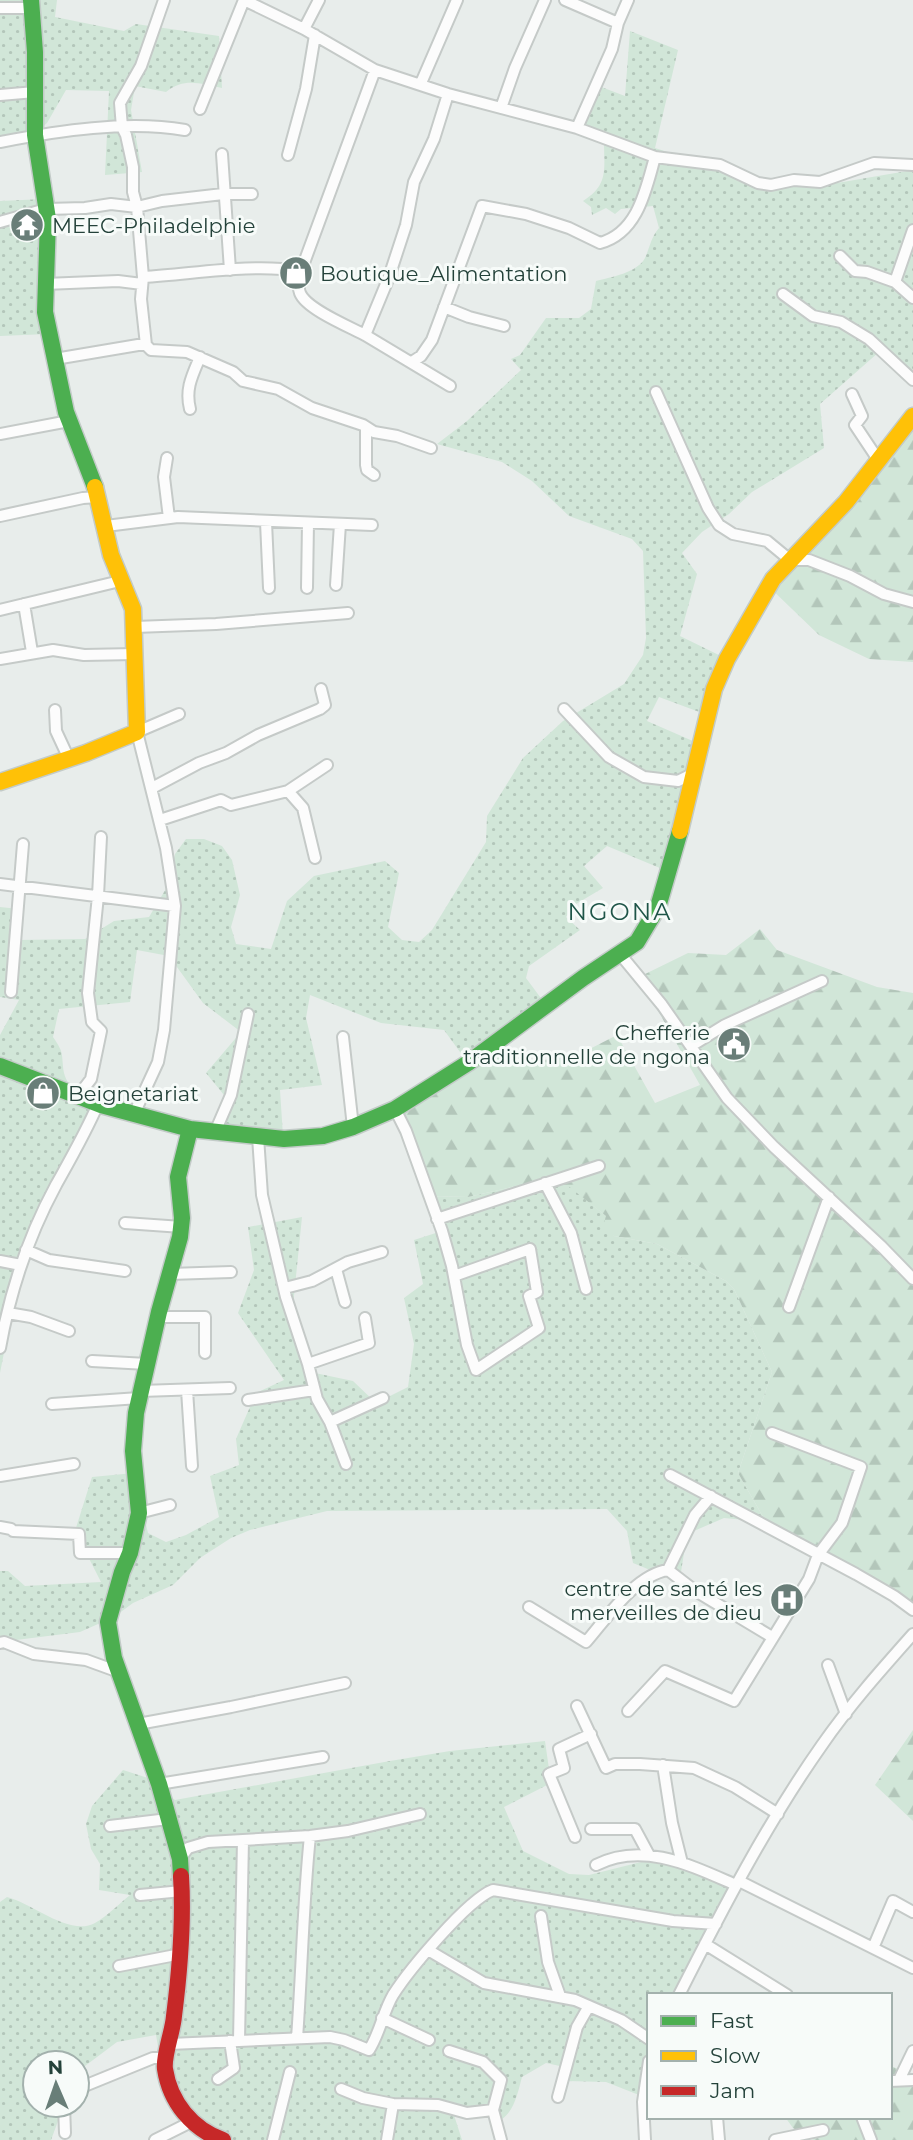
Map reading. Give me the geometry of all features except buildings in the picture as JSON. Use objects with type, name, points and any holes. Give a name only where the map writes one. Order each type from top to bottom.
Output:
[{"type":"street","points":[[164,0],[142,66],[120,103],[122,127],[133,167],[133,192],[137,207],[143,280],[141,306],[146,345],[151,350],[187,352],[233,372],[243,381],[278,389],[312,408],[374,432],[420,442],[430,448]]},
{"type":"street","points":[[200,109],[244,0],[309,32],[375,70],[448,94],[577,128],[654,157],[720,165],[758,183],[771,185],[794,180],[820,182],[874,163],[913,165]]},
{"type":"street","points":[[288,155],[306,89],[309,32],[319,0]]},
{"type":"street","points":[[421,83],[457,0]]},
{"type":"street","points":[[501,108],[515,68],[545,0]]},
{"type":"street","points":[[565,0],[618,23]]},
{"type":"street","points":[[577,128],[612,49],[618,23],[628,0]]},
{"type":"street","points":[[0,8],[31,4],[35,52],[35,135],[48,219],[45,312],[69,421],[99,497],[111,555],[133,609],[137,732],[160,820],[175,906],[164,1030],[158,1062],[134,1114]]},
{"type":"street","points":[[375,70],[301,271],[299,288],[305,300],[450,386]]},
{"type":"street","points":[[0,95],[35,92]]},
{"type":"street","points":[[365,335],[389,277],[406,225],[414,182],[434,139],[448,94]]},
{"type":"street","points":[[0,142],[35,135],[122,127],[157,125],[185,130]]},
{"type":"street","points":[[222,154],[230,270]]},
{"type":"street","points":[[412,362],[421,356],[432,340],[482,206],[526,214],[569,228],[600,243],[608,241],[633,219],[646,193],[654,157]]},
{"type":"street","points":[[0,222],[46,209],[111,204],[137,207],[162,201],[223,194],[252,194]]},
{"type":"street","points":[[895,282],[913,230]]},
{"type":"street","points":[[840,256],[855,271],[867,272],[895,282],[913,298]]},
{"type":"street","points":[[45,284],[143,280],[230,270],[301,271]]},
{"type":"street","points":[[783,294],[813,316],[841,322],[869,339],[913,380]]},
{"type":"street","points":[[444,307],[504,326]]},
{"type":"street","points":[[55,359],[108,348],[146,345]]},
{"type":"street","points":[[190,409],[188,385],[200,358]]},
{"type":"street","points":[[656,392],[713,519],[733,534],[768,541],[790,560],[809,560],[850,576],[884,594],[913,602]]},
{"type":"street","points":[[852,394],[862,416],[855,425],[879,461]]},
{"type":"street","points":[[0,1066],[99,1104],[190,1129],[304,1139],[353,1127],[395,1109],[468,1063],[636,942],[658,907],[675,853],[713,689],[723,668],[773,579],[846,502],[913,416]]},
{"type":"street","points":[[0,434],[69,421]]},
{"type":"street","points":[[366,427],[366,465],[367,470],[374,475]]},
{"type":"street","points":[[167,458],[163,477],[169,518]]},
{"type":"street","points":[[0,516],[99,497]]},
{"type":"street","points":[[106,526],[169,518],[372,525]]},
{"type":"street","points":[[266,522],[269,588]]},
{"type":"street","points":[[307,588],[308,523]]},
{"type":"street","points":[[336,584],[340,524]]},
{"type":"street","points":[[0,610],[120,581]]},
{"type":"street","points":[[24,604],[32,652]]},
{"type":"street","points":[[135,627],[216,624],[348,613]]},
{"type":"street","points":[[0,659],[53,650],[84,655],[135,654]]},
{"type":"street","points":[[152,788],[258,735],[320,709],[325,705],[321,689]]},
{"type":"street","points":[[564,709],[609,757],[644,777],[678,781],[694,773]]},
{"type":"street","points":[[55,710],[56,731],[69,759]]},
{"type":"street","points":[[0,782],[69,759],[179,714]]},
{"type":"street","points":[[160,820],[222,800],[231,805],[288,791],[327,765]]},
{"type":"street","points":[[288,791],[303,808],[315,858]]},
{"type":"street","points":[[78,1096],[91,1079],[100,1031],[92,1022],[88,993],[102,837]]},
{"type":"street","points":[[11,992],[23,844]]},
{"type":"street","points":[[0,884],[175,906]]},
{"type":"street","points":[[620,954],[662,1005],[727,1098],[774,1147],[829,1196],[913,1279]]},
{"type":"street","points":[[691,1046],[725,1025],[822,982]]},
{"type":"street","points":[[215,1132],[231,1095],[248,1014]]},
{"type":"street","points":[[343,1037],[353,1127]]},
{"type":"street","points":[[0,1348],[26,1250],[99,1104]]},
{"type":"street","points":[[395,1109],[406,1131],[438,1219],[454,1276],[467,1345],[476,1370],[538,1328],[529,1296],[537,1292],[530,1249],[454,1276]]},
{"type":"street","points":[[190,1129],[178,1177],[181,1227],[157,1317],[133,1433],[139,1513],[130,1553],[108,1622],[109,1637],[119,1672],[159,1784],[180,1858],[183,1891],[181,1954],[165,2070],[179,2109],[205,2137],[223,2140]]},
{"type":"street","points":[[258,1137],[262,1195],[285,1288],[317,1399],[330,1422],[346,1464]]},
{"type":"street","points":[[438,1219],[598,1166]]},
{"type":"street","points":[[545,1183],[571,1233],[586,1289]]},
{"type":"street","points":[[789,1307],[829,1196]]},
{"type":"street","points":[[125,1223],[181,1227]]},
{"type":"street","points":[[26,1250],[49,1260],[125,1270]]},
{"type":"street","points":[[285,1288],[312,1281],[382,1252]]},
{"type":"street","points":[[0,1261],[21,1265]]},
{"type":"street","points":[[336,1269],[345,1302]]},
{"type":"street","points":[[170,1275],[231,1272]]},
{"type":"street","points":[[8,1314],[30,1317],[69,1331]]},
{"type":"street","points":[[157,1317],[205,1317],[205,1353]]},
{"type":"street","points":[[309,1364],[369,1343],[365,1318]]},
{"type":"street","points":[[92,1361],[147,1364]]},
{"type":"street","points":[[51,1404],[230,1388]]},
{"type":"street","points":[[187,1390],[192,1466]]},
{"type":"street","points":[[248,1400],[314,1390]]},
{"type":"street","points":[[330,1422],[383,1398]]},
{"type":"street","points":[[628,1711],[665,1671],[734,1701],[808,1579],[818,1555],[842,1524],[861,1468],[772,1433]]},
{"type":"street","points":[[0,1476],[74,1464]]},
{"type":"street","points":[[670,1475],[894,1595],[913,1610]]},
{"type":"street","points":[[667,1570],[695,1515],[711,1496]]},
{"type":"street","points":[[139,1513],[170,1505]]},
{"type":"street","points":[[0,1527],[13,1531],[79,1534],[80,1553],[130,1553]]},
{"type":"street","points":[[529,1607],[586,1642],[639,1582],[654,1572],[667,1570],[694,1590],[772,1637]]},
{"type":"street","points":[[680,1993],[737,1883],[821,1746],[913,1634]]},
{"type":"street","points":[[0,1643],[4,1642],[34,1654],[86,1660],[119,1672]]},
{"type":"street","points":[[828,1665],[846,1714]]},
{"type":"street","points":[[138,1724],[345,1683]]},
{"type":"street","points":[[577,1706],[606,1768],[615,1765],[663,1765],[694,1768],[735,1787],[778,1814]]},
{"type":"street","points":[[575,1837],[549,1774],[564,1768],[559,1749],[591,1734]]},
{"type":"street","points":[[159,1784],[323,1757]]},
{"type":"street","points":[[663,1765],[672,1823],[682,1863]]},
{"type":"street","points":[[180,1858],[188,1848],[208,1842],[310,1836],[420,1814]]},
{"type":"street","points":[[110,1826],[169,1819]]},
{"type":"street","points":[[592,1829],[635,1829],[649,1855]]},
{"type":"street","points":[[297,2038],[303,1903],[310,1836]]},
{"type":"street","points":[[218,2079],[234,2068],[243,1840]]},
{"type":"street","points":[[596,1866],[608,1859],[649,1855],[682,1863],[737,1883],[913,1968]]},
{"type":"street","points":[[91,2084],[168,2051],[234,2041],[330,2037],[369,2050],[394,1994],[428,1950],[479,1898],[493,1890],[674,1922],[716,1924]]},
{"type":"street","points":[[140,1895],[183,1891]]},
{"type":"street","points":[[873,1948],[893,1901],[913,1912]]},
{"type":"street","points":[[541,1916],[548,1962],[561,1996]]},
{"type":"street","points":[[705,1944],[784,1993]]},
{"type":"street","points":[[428,1950],[484,1983],[500,1988],[561,1996],[621,2020],[647,2038]]},
{"type":"street","points":[[119,1966],[181,1954]]},
{"type":"street","points":[[558,2097],[577,2027],[589,2006]]},
{"type":"street","points":[[382,2018],[429,2040]]},
{"type":"street","points":[[449,2051],[483,2062],[500,2080],[493,2110],[500,2140]]},
{"type":"street","points":[[895,2081],[913,2051]]},
{"type":"street","points":[[274,2140],[290,2072]]},
{"type":"street","points":[[645,2140],[643,2102],[647,2075]]},
{"type":"street","points":[[895,2081],[913,2080]]},
{"type":"street","points":[[341,2089],[363,2098],[393,2104],[438,2105],[467,2113],[493,2110]]},
{"type":"street","points":[[387,2140],[393,2104]]},
{"type":"street","points":[[64,2119],[65,2133]]},
{"type":"street","points":[[717,2119],[719,2140]]},
{"type":"street","points":[[863,2119],[871,2140]]},
{"type":"street","points":[[155,2140],[191,2122]]},
{"type":"street","points":[[775,2140],[823,2130]]},
{"type":"green space","points":[[0,0],[57,0],[55,17],[124,31],[136,24],[219,36],[222,88],[186,83],[166,92],[135,86],[131,110],[142,172],[105,175],[109,91],[66,90],[47,123],[32,136],[0,139]]},
{"type":"green space","points":[[630,31],[678,50],[655,148],[750,178],[837,183],[913,170],[913,385],[879,352],[820,404],[824,448],[752,492],[729,514],[702,532],[682,553],[697,574],[680,636],[727,659],[710,716],[659,697],[647,721],[702,745],[667,871],[607,846],[584,866],[603,888],[576,904],[566,917],[580,930],[529,966],[526,978],[546,1005],[468,1063],[444,1030],[381,1023],[310,995],[306,1018],[322,1085],[280,1090],[283,1136],[215,1132],[224,1095],[206,1073],[241,1032],[203,1003],[169,956],[137,950],[130,1002],[59,1009],[53,1037],[61,1051],[66,1079],[79,1093],[101,1105],[24,1251],[0,1373],[0,1035],[19,1000],[0,997],[0,907],[19,909],[17,940],[85,939],[114,921],[149,917],[167,887],[175,854],[186,839],[204,839],[222,846],[232,860],[240,895],[231,927],[236,944],[271,949],[287,901],[314,876],[385,861],[399,873],[388,927],[402,940],[419,942],[432,930],[486,842],[487,816],[523,758],[563,721],[624,684],[643,655],[646,638],[643,551],[632,539],[569,516],[532,481],[502,462],[437,444],[467,421],[521,370],[511,359],[520,355],[546,318],[579,318],[591,309],[596,281],[630,271],[645,258],[659,228],[653,206],[621,209],[615,214],[606,208],[592,215],[591,207],[583,201],[601,182],[604,141],[580,131],[596,85],[625,96]]},
{"type":"green space","points":[[44,199],[48,334],[0,336],[0,201]]},
{"type":"green space","points":[[913,408],[913,662],[869,659],[819,635],[764,582],[840,507]]},
{"type":"green space","points":[[760,929],[777,950],[877,987],[913,993],[913,1602],[766,1522],[738,1473],[772,1372],[734,1289],[726,1281],[657,1244],[614,1236],[603,1226],[606,1216],[567,1185],[516,1186],[468,1197],[429,1196],[395,1109],[490,1046],[505,1065],[576,1056],[617,1035],[655,1103],[700,1085],[639,977],[688,953],[726,955]]},
{"type":"green space","points":[[567,1184],[606,1216],[614,1236],[657,1244],[726,1281],[734,1289],[772,1372],[738,1473],[766,1522],[724,1518],[687,1534],[681,1572],[660,1574],[633,1563],[627,1531],[607,1509],[327,1511],[250,1530],[231,1538],[200,1558],[173,1585],[80,1632],[0,1642],[0,1571],[8,1571],[25,1586],[101,1582],[75,1531],[92,1477],[134,1473],[148,1533],[166,1542],[186,1535],[219,1517],[210,1476],[239,1465],[236,1439],[256,1393],[284,1380],[238,1313],[254,1270],[248,1227],[302,1217],[293,1306],[315,1373],[353,1381],[376,1403],[408,1387],[414,1344],[404,1298],[423,1284],[414,1240],[442,1231],[429,1196],[468,1197],[516,1186]]},
{"type":"green space","points":[[913,1730],[913,1821],[875,1785]]},
{"type":"green space","points":[[545,1741],[551,1783],[504,1807],[523,1851],[569,1874],[589,1875],[657,1858],[736,1881],[708,1923],[708,1931],[676,1993],[647,1993],[647,2054],[641,2067],[639,2095],[606,2082],[567,2081],[569,2068],[546,2063],[522,2077],[513,2105],[502,2119],[453,2112],[462,2140],[212,2140],[166,2093],[156,2035],[117,2042],[91,2062],[91,2049],[21,2049],[21,2119],[59,2119],[51,2140],[0,2140],[0,1902],[7,1897],[63,1923],[85,1926],[95,1923],[130,1895],[99,1890],[100,1864],[91,1849],[86,1824],[92,1806],[123,1770],[148,1778],[175,1800],[450,1751]]},
{"type":"green space","points":[[892,2067],[913,2074],[913,2140],[814,2140],[793,2128],[786,2119],[892,2119]]},
{"type":"traffic: fast","points":[[31,0],[35,52],[35,135],[48,219],[45,312],[66,412],[95,487]]},
{"type":"traffic: fast","points":[[0,1066],[101,1105],[190,1129],[284,1139],[323,1136],[353,1127],[395,1109],[468,1063],[583,978],[637,942],[658,907],[680,831]]},
{"type":"traffic: fast","points":[[181,1876],[180,1859],[159,1784],[114,1658],[108,1622],[130,1553],[139,1513],[133,1451],[136,1413],[159,1312],[180,1237],[182,1218],[178,1177],[190,1129]]},
{"type":"traffic: slow","points":[[680,831],[714,689],[727,659],[773,579],[846,502],[913,416]]},
{"type":"traffic: slow","points":[[0,782],[86,753],[137,732],[133,609],[111,555],[95,487]]},
{"type":"traffic: jam","points":[[181,1876],[180,1963],[165,2069],[172,2092],[184,2113],[202,2129],[223,2140]]},
{"type":"place","name":"MEEC-Philadelphie","points":[[27,225]]},
{"type":"place","name":"Boutique_Alimentation","points":[[296,273]]},
{"type":"place","name":"Chefferie traditionnelle de ngona","points":[[734,1044]]},
{"type":"place","name":"Beignetariat","points":[[43,1093]]},
{"type":"place","name":"centre de santé les merveilles de dieu","points":[[787,1600]]},
{"type":"district","name":"NGONA","points":[[620,911]]}]
